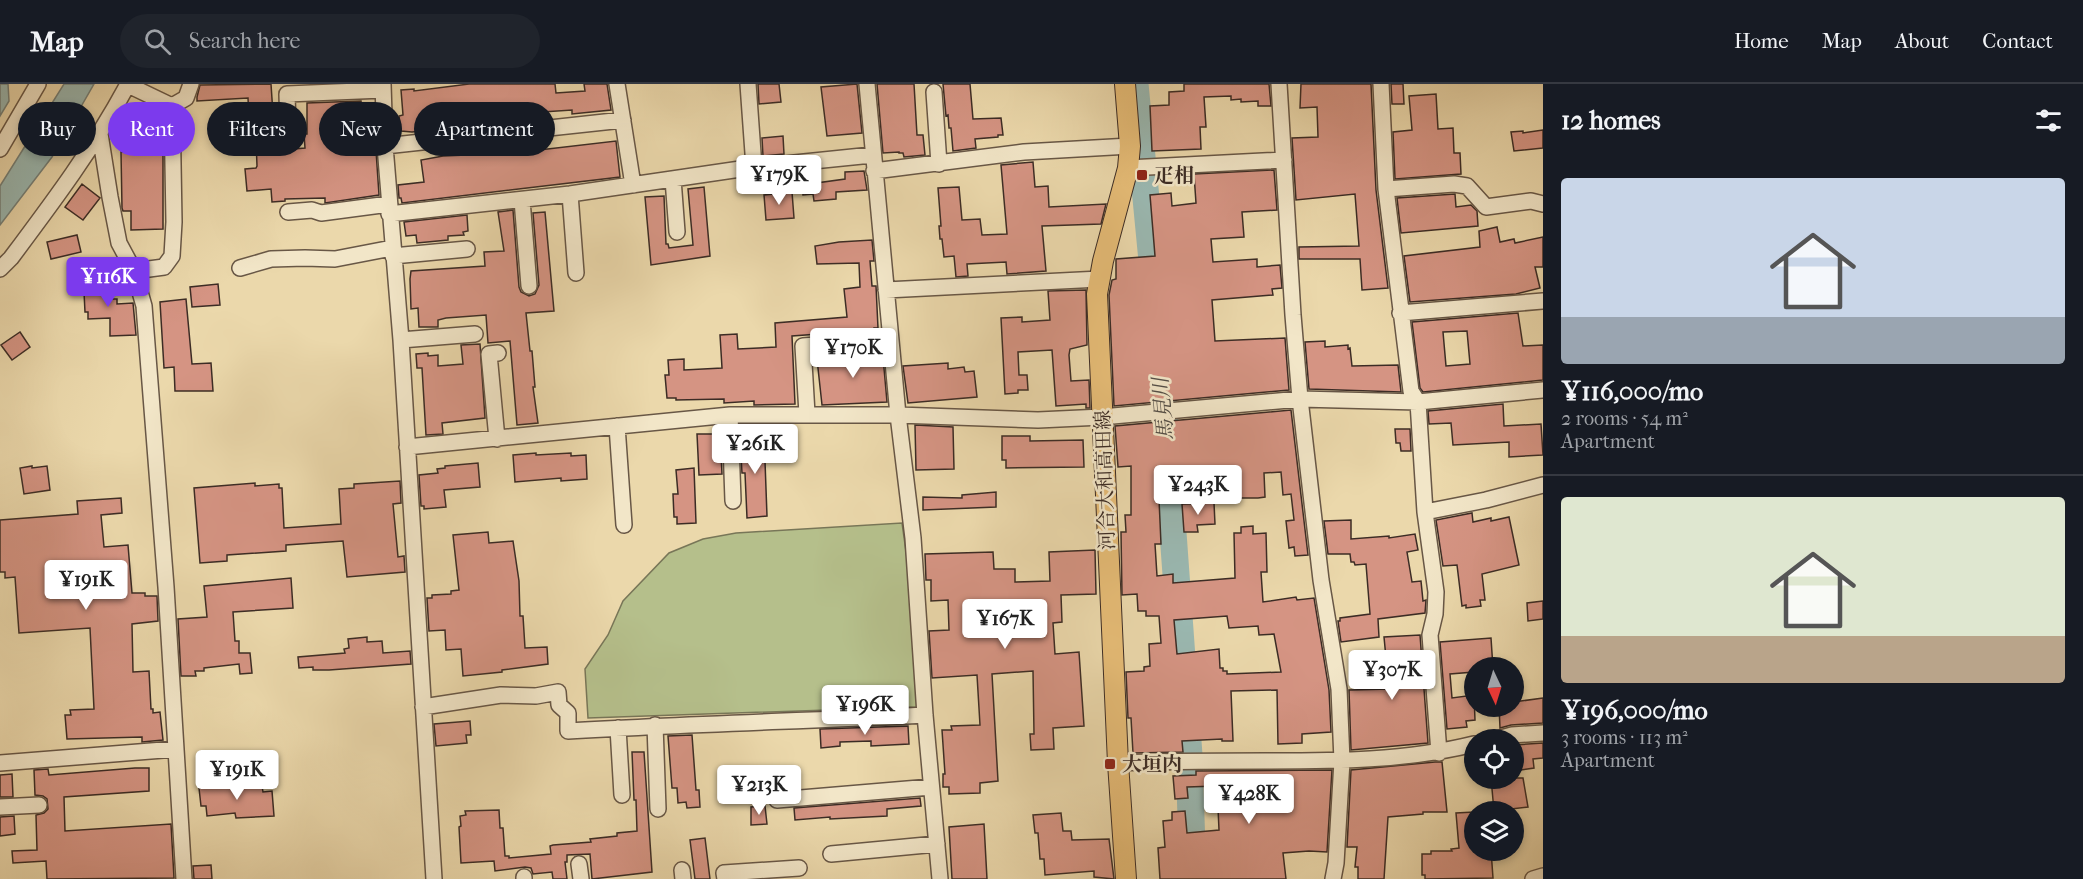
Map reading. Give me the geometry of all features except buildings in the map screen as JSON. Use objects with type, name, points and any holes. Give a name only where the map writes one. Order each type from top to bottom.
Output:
[{"type":"main road","name":"河合大和高田線","points":[[1125,84],[1130,146],[1139,167],[1100,279],[1097,294],[1118,763],[1126,879]]},
{"type":"street","points":[[0,149],[38,84]]},
{"type":"street","points":[[179,102],[186,98],[191,84]]},
{"type":"street","points":[[617,84],[633,185]]},
{"type":"street","points":[[748,84],[754,167]]},
{"type":"street","points":[[867,84],[890,339],[913,538],[925,715],[940,879]]},
{"type":"street","points":[[1279,84],[1300,399],[1321,580],[1340,689],[1342,761],[1336,864],[1333,879]]},
{"type":"street","points":[[1381,84],[1386,189],[1411,391],[1418,402],[1425,512],[1436,592],[1435,614],[1430,635],[1439,753]]},
{"type":"street","points":[[0,268],[11,258],[43,216],[100,134],[128,85],[164,102]]},
{"type":"street","points":[[287,102],[287,94],[383,87],[384,102]]},
{"type":"street","points":[[934,92],[939,164]]},
{"type":"street","points":[[402,144],[623,120]]},
{"type":"street","points":[[100,134],[119,243],[134,271],[144,306],[166,587],[184,879]]},
{"type":"street","points":[[874,171],[1024,152],[1130,146]]},
{"type":"street","points":[[288,212],[312,210],[321,213],[522,200],[754,167],[872,155]]},
{"type":"street","points":[[134,271],[164,267],[172,256],[173,156]]},
{"type":"street","points":[[386,156],[401,340],[434,879]]},
{"type":"street","points":[[1139,167],[1284,160]]},
{"type":"street","points":[[673,179],[677,232]]},
{"type":"street","points":[[1386,189],[1454,183],[1467,186],[1486,207],[1531,201],[1543,204]]},
{"type":"street","points":[[570,194],[576,273]]},
{"type":"street","points":[[522,200],[529,286]]},
{"type":"street","points":[[240,268],[271,260],[335,259],[393,252],[467,249]]},
{"type":"street","points":[[886,290],[1100,279]]},
{"type":"street","points":[[1400,313],[1543,301]]},
{"type":"street","points":[[401,340],[476,334]]},
{"type":"street","points":[[807,414],[803,345],[890,339]]},
{"type":"street","points":[[497,439],[489,354],[498,353]]},
{"type":"street","points":[[407,447],[730,415],[898,415],[1038,420],[1102,417],[1300,399],[1418,402],[1543,390]]},
{"type":"street","points":[[730,415],[733,501]]},
{"type":"street","points":[[617,426],[624,525]]},
{"type":"street","points":[[1425,512],[1486,500],[1543,485]]},
{"type":"street","points":[[423,707],[501,695],[536,696],[558,692],[559,705],[568,713],[568,731],[655,725],[925,715]]},
{"type":"street","points":[[655,725],[658,809]]},
{"type":"street","points":[[618,728],[622,795]]},
{"type":"street","points":[[1524,734],[1543,733]]},
{"type":"street","points":[[1118,763],[1342,761],[1439,753],[1464,747]]},
{"type":"street","points":[[0,763],[176,749]]},
{"type":"street","points":[[777,800],[931,787]]},
{"type":"street","points":[[0,807],[39,805]]},
{"type":"street","points":[[831,855],[937,844]]},
{"type":"street","points":[[725,879],[724,873],[799,868]]},
{"type":"street","points":[[1533,879],[1543,876]]},
{"type":"green space","points":[[902,523],[909,573],[917,707],[588,718],[585,669],[608,635],[623,601],[669,553],[703,539],[736,533]]},
{"type":"water","points":[[0,84],[8,84],[9,101],[0,116]]},
{"type":"water","points":[[64,84],[94,84],[84,102],[53,102]]},
{"type":"water","points":[[19,156],[53,156],[0,225],[0,186]]},
{"type":"waterway","name":"馬見川","points":[[1135,84],[1155,292]]},
{"type":"waterway","name":"馬見川","points":[[1161,366],[1189,755],[1193,879]]},
{"type":"place","name":"疋相","points":[[1142,175]]},
{"type":"place","name":"大垣内","points":[[1110,764]]}]
